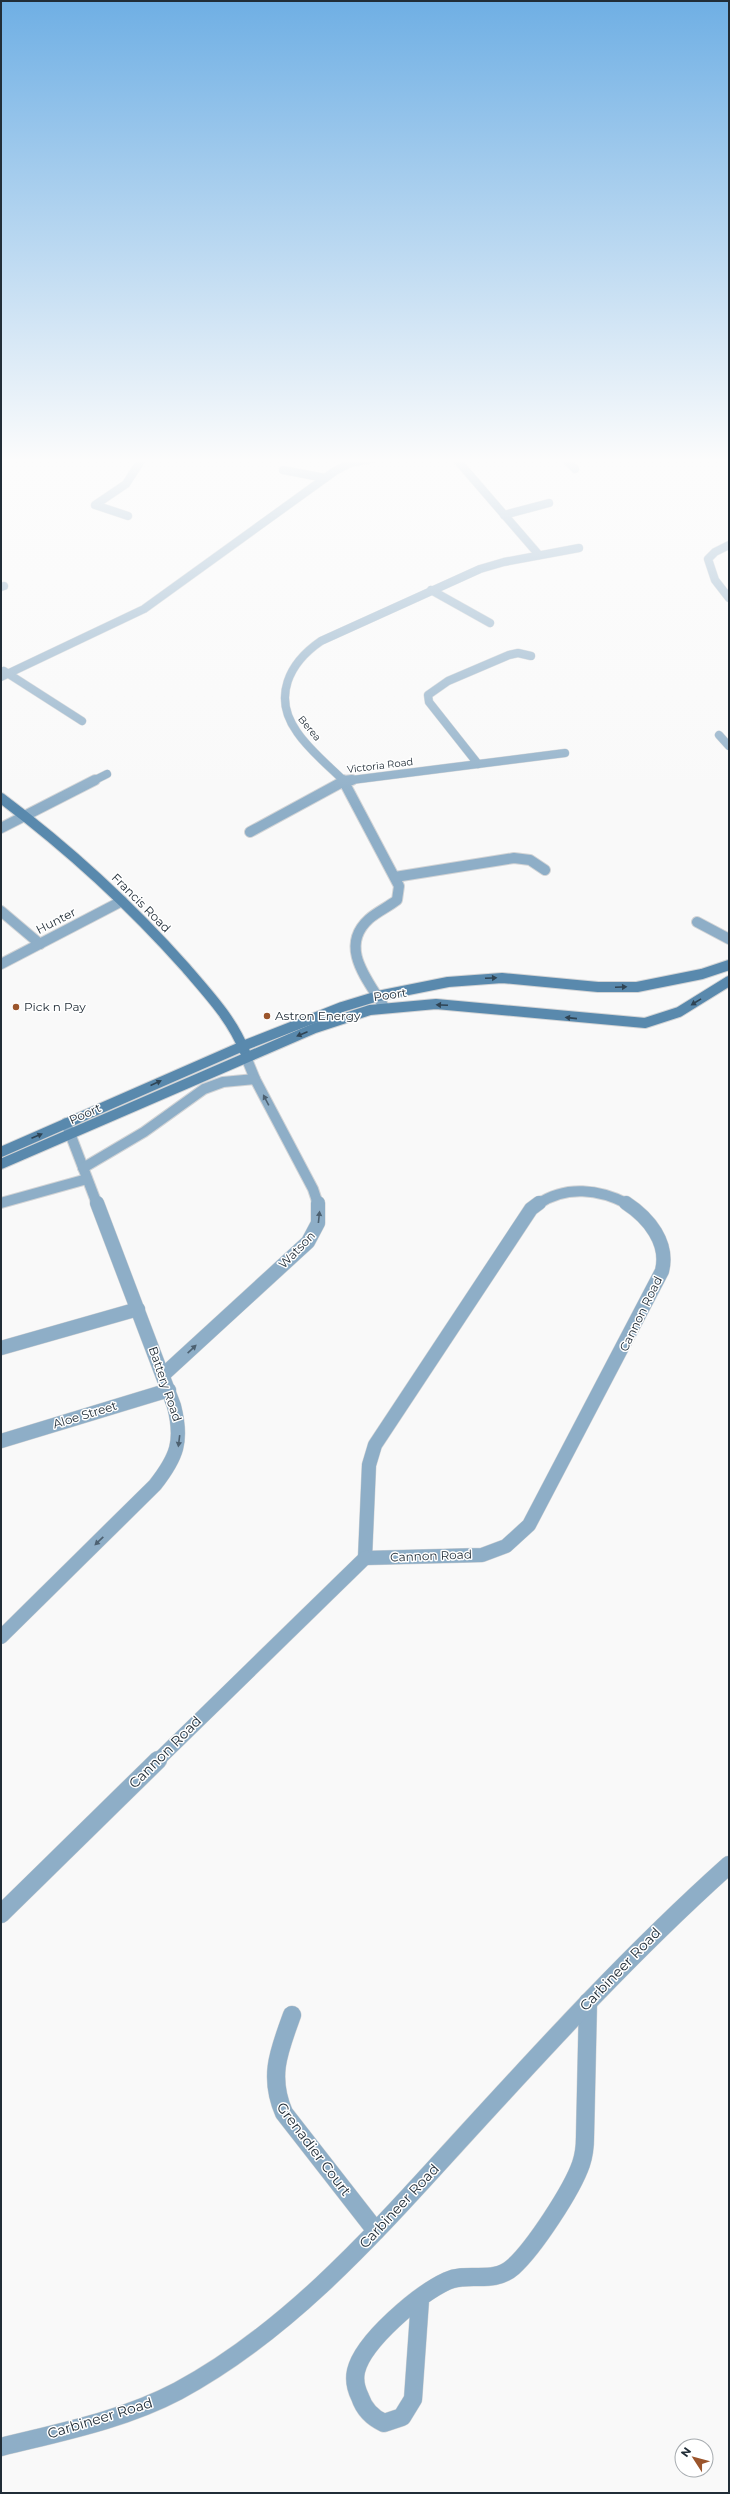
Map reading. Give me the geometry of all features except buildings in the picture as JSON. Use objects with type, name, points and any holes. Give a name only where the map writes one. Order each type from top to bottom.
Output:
[{"type":"street","points":[[3,673],[106,629],[144,608],[189,575]]},
{"type":"street","name":"Berea","points":[[384,1007],[354,956],[353,944],[355,936],[366,921],[397,900],[400,890],[395,877],[344,781],[297,733],[288,719],[285,695],[291,670],[305,652],[321,640],[466,575]]},
{"type":"street","points":[[711,575],[729,598]]},
{"type":"street","points":[[431,590],[490,623]]},
{"type":"street","points":[[478,764],[429,702],[428,695],[448,682],[509,655],[518,653],[531,656]]},
{"type":"street","points":[[3,673],[82,721]]},
{"type":"street","points":[[729,734],[719,735],[729,746]]},
{"type":"street","name":"Victoria Road","points":[[250,832],[344,781],[565,753]]},
{"type":"street","points":[[1,820],[38,808],[108,774]]},
{"type":"street","name":"Francis Road","points":[[1,798],[66,848],[122,901],[178,959],[207,992],[231,1023],[244,1051]]},
{"type":"street","points":[[1,828],[23,814]]},
{"type":"street","points":[[395,877],[514,858],[530,860],[545,870]]},
{"type":"street","name":"Hunter","points":[[1,964],[122,901]]},
{"type":"street","points":[[1,911],[40,944]]},
{"type":"street","points":[[697,922],[729,939]]},
{"type":"street","name":"Poort","points":[[1,1164],[68,1129],[244,1051],[332,1010],[378,996],[448,982],[502,978],[543,980],[598,987],[637,987],[694,976],[729,965]]},
{"type":"street","name":"Poort","points":[[244,1051],[384,1007],[448,1005],[606,1021],[645,1023],[679,1012],[729,981]]},
{"type":"street","name":"Watson","points":[[163,1375],[299,1250],[318,1228],[320,1207],[313,1189],[255,1078],[244,1051]]},
{"type":"street","points":[[83,1168],[144,1132],[204,1089],[223,1082],[255,1078]]},
{"type":"street","name":"Poort","points":[[1,1152],[68,1129]]},
{"type":"street","name":"Battery Road","points":[[1,1637],[166,1473],[176,1456],[180,1436],[179,1424],[163,1375],[68,1129]]},
{"type":"street","points":[[1,1202],[87,1179]]},
{"type":"street","name":"Cannon Road","points":[[1,1914],[365,1558],[482,1554],[496,1552],[510,1545],[527,1529],[648,1306],[661,1276],[664,1261],[662,1244],[652,1227],[640,1214],[612,1196],[592,1190],[555,1193],[538,1202],[531,1209],[375,1445],[369,1465],[365,1558]]},
{"type":"street","points":[[1,1348],[138,1309]]},
{"type":"street","name":"Aloe Street","points":[[1,1441],[168,1390]]},
{"type":"street","name":"Carbineer Road","points":[[1,2447],[148,2406],[179,2391],[217,2367],[272,2327],[327,2282],[649,1937],[729,1865]]},
{"type":"street","points":[[420,2300],[413,2399],[402,2417],[384,2423],[368,2412],[359,2398],[356,2381],[359,2363],[375,2337],[420,2300],[449,2280],[457,2278],[486,2279],[513,2267],[531,2245],[578,2172],[584,2142],[588,2002]]},
{"type":"street","name":"Grenadier Court","points":[[292,2015],[276,2063],[274,2086],[276,2096],[284,2113],[376,2231]]},
{"type":"place","name":"Pick n Pay","points":[[16,1007]]},
{"type":"place","name":"Astron Energy","points":[[267,1016]]}]
